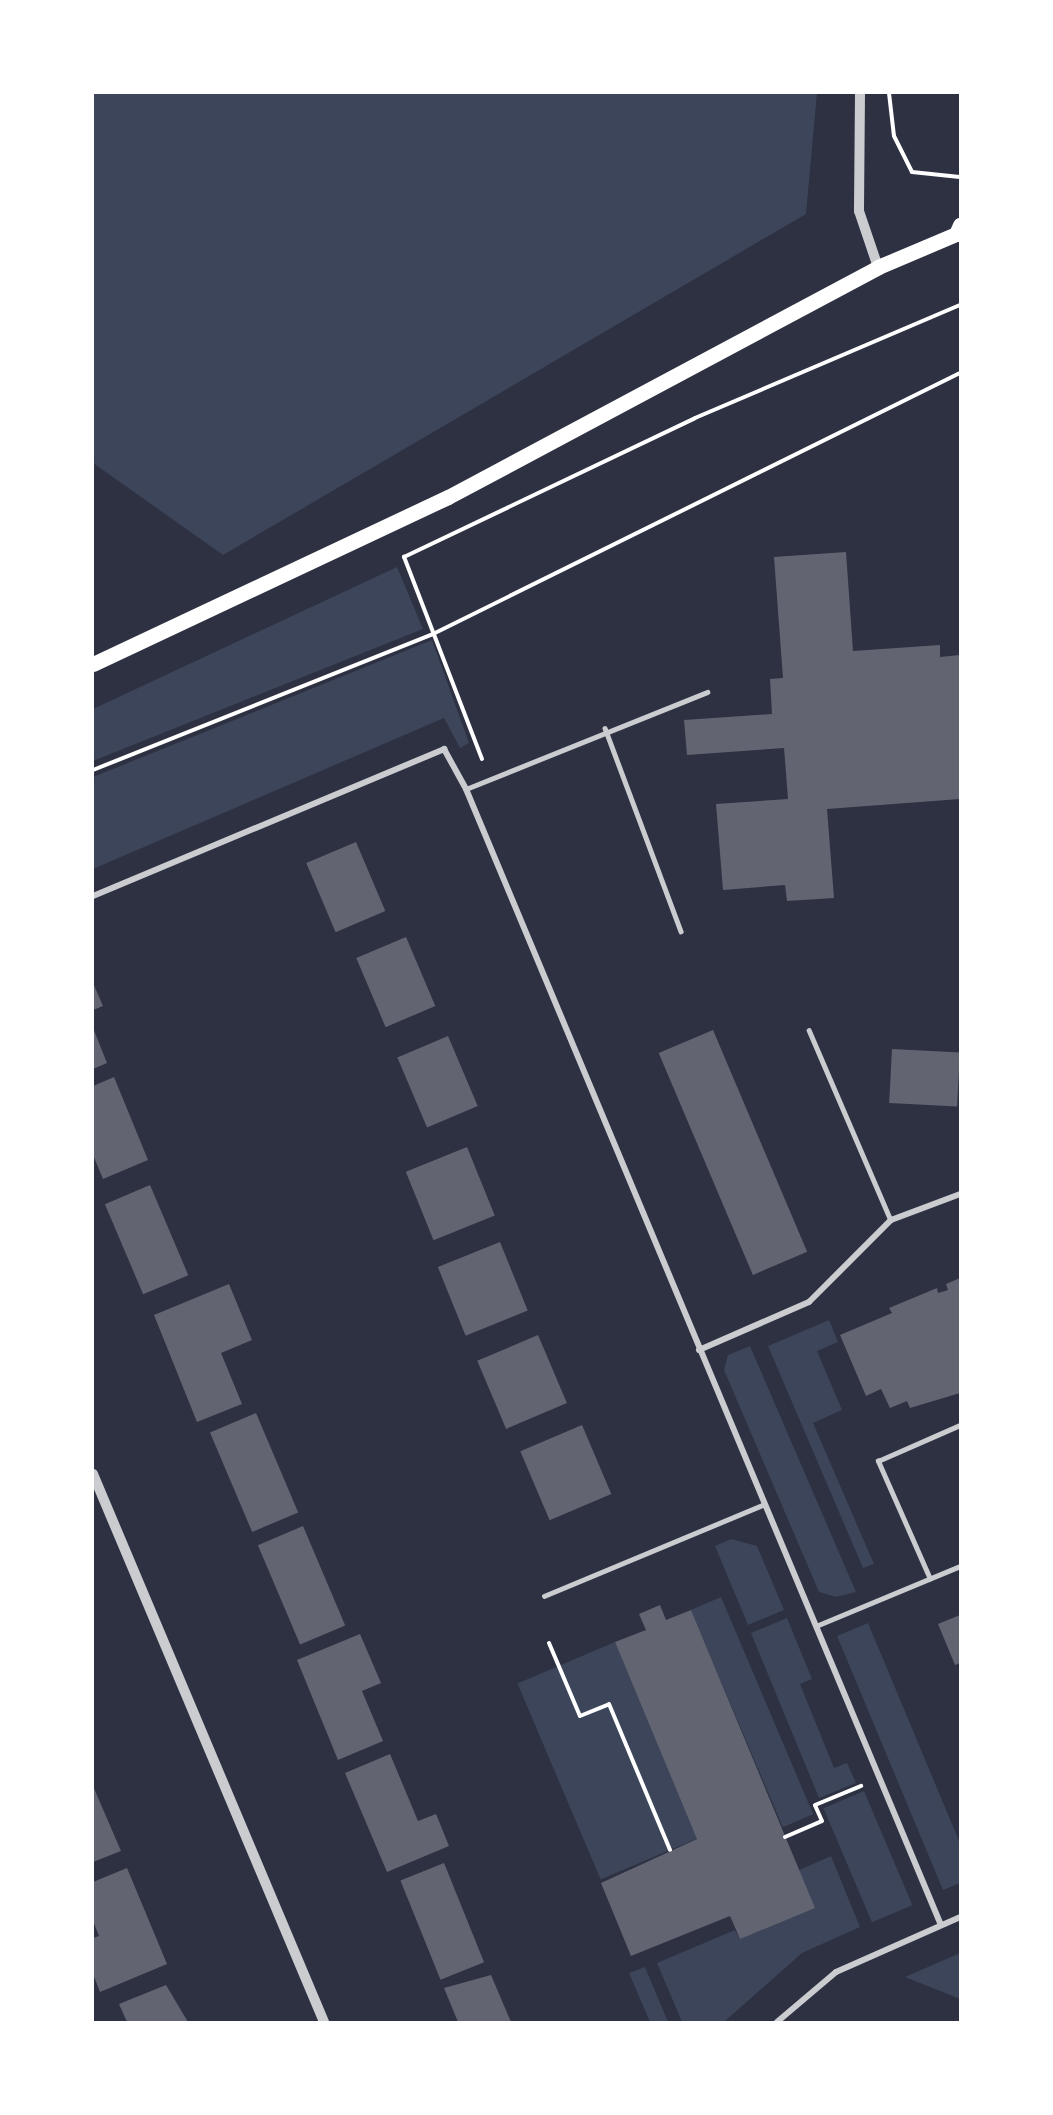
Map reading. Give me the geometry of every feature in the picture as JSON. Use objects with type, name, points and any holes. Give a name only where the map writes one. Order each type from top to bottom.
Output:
[{"type":"main road","points":[[93,664],[448,497],[878,267],[958,231]]},
{"type":"street","points":[[860,93],[859,211],[878,267]]},
{"type":"street","points":[[93,896],[444,749],[466,789],[941,1925]]},
{"type":"street","points":[[699,1350],[809,1302],[891,1220],[960,1194]]},
{"type":"street","points":[[93,1474],[324,2022]]},
{"type":"street","points":[[777,2022],[836,1972],[960,1917]]},
{"type":"lane","points":[[466,789],[605,728],[706,692]]},
{"type":"lane","points":[[605,728],[681,932]]},
{"type":"lane","points":[[809,1030],[891,1220]]},
{"type":"lane","points":[[930,1579],[879,1461],[960,1425]]},
{"type":"lane","points":[[544,1596],[765,1504]]},
{"type":"lane","points":[[816,1626],[960,1566]]},
{"type":"path","points":[[889,93],[894,136],[912,172],[960,177]]},
{"type":"path","points":[[486,780],[404,557],[695,418],[960,305]]},
{"type":"path","points":[[93,770],[433,634],[960,373]]},
{"type":"path","points":[[549,1643],[580,1716],[609,1704],[670,1850]]},
{"type":"path","points":[[785,1837],[822,1821],[815,1805],[880,1778]]},
{"type":"shaded area","points":[[93,93],[817,93],[806,214],[223,555],[93,463]]},
{"type":"shaded area","points":[[397,567],[423,629],[93,761],[93,709]]},
{"type":"shaded area","points":[[432,640],[469,743],[460,748],[444,718],[93,869],[93,777]]},
{"type":"shaded area","points":[[829,1320],[838,1342],[817,1351],[842,1410],[813,1423],[874,1564],[863,1568],[768,1346]]},
{"type":"shaded area","points":[[750,1346],[856,1592],[836,1597],[819,1592],[724,1370],[728,1355]]},
{"type":"shaded area","points":[[731,1539],[757,1546],[784,1610],[748,1625],[715,1546]]},
{"type":"shaded area","points":[[721,1597],[813,1814],[783,1827],[691,1610]]},
{"type":"shaded area","points":[[787,1618],[812,1679],[800,1684],[834,1768],[847,1763],[856,1783],[819,1798],[751,1633]]},
{"type":"shaded area","points":[[868,1623],[960,1843],[960,1883],[943,1890],[837,1636]]},
{"type":"shaded area","points":[[615,1642],[698,1838],[601,1879],[517,1683]]},
{"type":"shaded area","points":[[864,1791],[912,1905],[872,1922],[823,1808]]},
{"type":"shaded area","points":[[831,1856],[860,1927],[802,1953],[724,2022],[682,2022],[657,1963],[735,1930],[740,1939],[799,1870]]},
{"type":"shaded area","points":[[960,1953],[960,1999],[905,1977]]},
{"type":"shaded area","points":[[645,1967],[668,2022],[650,2022],[629,1973]]},
{"type":"building","points":[[846,552],[853,651],[940,645],[940,657],[960,655],[960,799],[827,809],[834,898],[787,901],[785,885],[723,890],[716,804],[788,799],[784,748],[687,755],[684,720],[772,714],[770,679],[783,678],[774,557]]},
{"type":"building","points":[[356,842],[385,911],[336,932],[306,863]]},
{"type":"building","points":[[406,937],[435,1006],[386,1027],[356,958]]},
{"type":"building","points":[[93,983],[103,1006],[93,1010]]},
{"type":"building","points":[[93,1028],[107,1063],[93,1069]]},
{"type":"building","points":[[713,1030],[807,1252],[753,1275],[659,1053]]},
{"type":"building","points":[[448,1036],[478,1106],[427,1127],[397,1057]]},
{"type":"building","points":[[892,1049],[960,1053],[957,1106],[889,1103]]},
{"type":"building","points":[[114,1077],[148,1160],[103,1179],[93,1155],[93,1086]]},
{"type":"building","points":[[467,1147],[495,1216],[434,1240],[406,1172]]},
{"type":"building","points":[[150,1185],[188,1275],[143,1294],[105,1204]]},
{"type":"building","points":[[500,1242],[528,1311],[466,1336],[438,1267]]},
{"type":"building","points":[[960,1278],[960,1393],[910,1408],[907,1401],[890,1408],[881,1389],[866,1396],[840,1335],[892,1313],[889,1308],[937,1288],[938,1293],[948,1290],[946,1284]]},
{"type":"building","points":[[229,1284],[252,1340],[221,1353],[242,1404],[197,1422],[154,1315]]},
{"type":"building","points":[[538,1335],[567,1403],[506,1429],[477,1361]]},
{"type":"building","points":[[256,1413],[298,1512],[252,1532],[210,1433]]},
{"type":"building","points":[[582,1425],[611,1494],[550,1520],[520,1451]]},
{"type":"building","points":[[303,1526],[345,1625],[300,1645],[258,1545]]},
{"type":"building","points":[[660,1605],[666,1620],[691,1610],[815,1908],[740,1939],[730,1916],[631,1956],[601,1883],[697,1839],[615,1642],[646,1630],[639,1614]]},
{"type":"building","points":[[960,1615],[960,1663],[955,1665],[938,1624]]},
{"type":"building","points":[[360,1634],[381,1683],[362,1691],[383,1741],[338,1760],[297,1660]]},
{"type":"building","points":[[390,1754],[418,1821],[436,1814],[449,1846],[387,1872],[345,1773]]},
{"type":"building","points":[[93,1786],[121,1851],[93,1862]]},
{"type":"building","points":[[444,1863],[484,1962],[441,1980],[400,1881]]},
{"type":"building","points":[[127,1868],[167,1964],[100,1992],[93,1974],[93,1938],[99,1936],[93,1921],[93,1882]]},
{"type":"building","points":[[491,1975],[511,2022],[458,2022],[444,1988]]},
{"type":"building","points":[[166,1985],[188,2022],[127,2022],[119,2004]]}]
